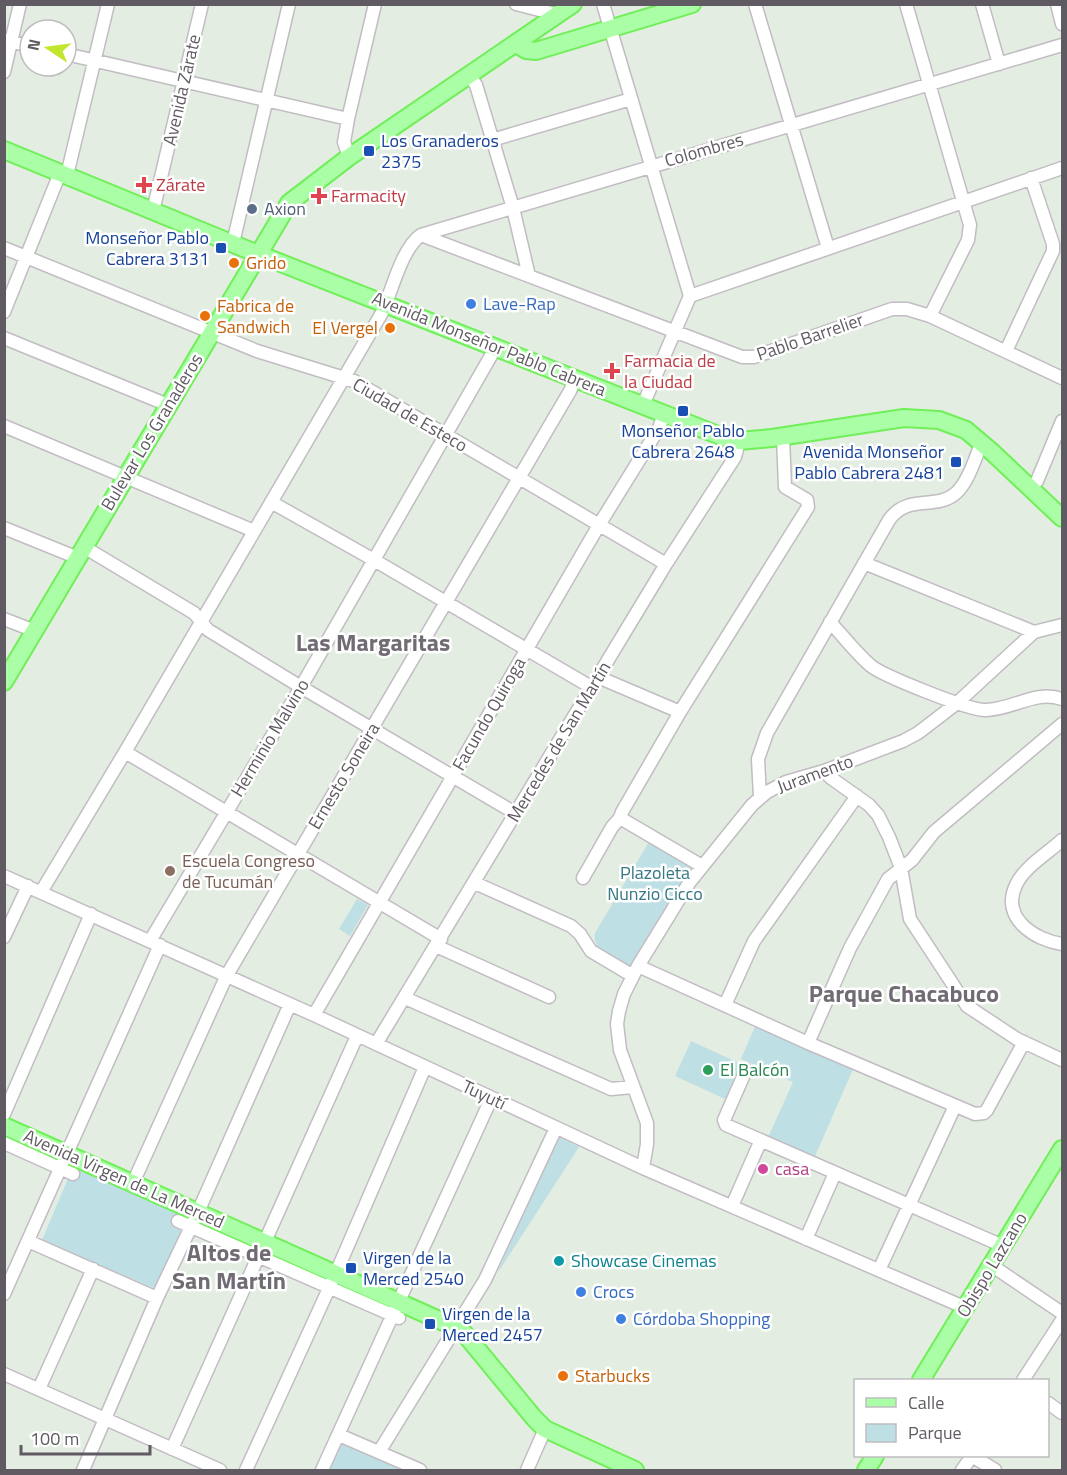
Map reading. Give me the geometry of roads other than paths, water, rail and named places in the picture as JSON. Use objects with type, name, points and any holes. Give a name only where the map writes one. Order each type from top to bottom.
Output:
[{"type":"main road","name":"Bulevar Los Granaderos","points":[[4,682],[289,203],[349,157],[516,44],[550,13],[573,4]]},
{"type":"main road","points":[[516,44],[526,50],[536,51],[692,4]]},
{"type":"main road","name":"Avenida Monseñor Pablo Cabrera","points":[[4,150],[258,254],[708,432],[739,441],[783,437],[893,419],[915,417],[939,420],[959,427],[982,442],[1062,518]]},
{"type":"main road","name":"Avenida Virgen de La Merced","points":[[4,1126],[68,1165],[133,1184],[195,1219],[332,1280],[397,1312],[457,1328],[464,1333],[545,1429],[635,1470]]},
{"type":"main road","name":"Obispo Lazcano","points":[[922,1379],[1062,1149]]},
{"type":"main road","points":[[866,1470],[874,1457]]},
{"type":"street","points":[[4,72],[8,41],[20,4]]},
{"type":"street","points":[[4,312],[64,174],[108,4]]},
{"type":"street","name":"Avenida Zárate","points":[[153,211],[202,4]]},
{"type":"street","points":[[233,243],[289,4]]},
{"type":"street","points":[[349,157],[344,142],[375,4]]},
{"type":"street","points":[[516,4],[550,13]]},
{"type":"street","points":[[603,4],[690,296],[643,405]]},
{"type":"street","points":[[755,4],[828,248]]},
{"type":"street","points":[[906,4],[970,225],[970,233],[930,316]]},
{"type":"street","points":[[982,4],[999,64]]},
{"type":"street","points":[[1057,4],[1062,24]]},
{"type":"street","name":"Colombres","points":[[421,235],[1062,45]]},
{"type":"street","points":[[78,57],[348,119]]},
{"type":"street","points":[[469,75],[476,86],[513,208],[529,276]]},
{"type":"street","points":[[492,140],[631,99]]},
{"type":"street","points":[[690,296],[1062,168]]},
{"type":"street","points":[[1006,351],[1053,251],[1053,244],[1031,178]]},
{"type":"street","points":[[41,892],[344,378],[386,303],[408,248],[421,235]]},
{"type":"street","name":"Pablo Barrelier","points":[[421,235],[748,358],[892,309],[907,309],[930,316],[1062,378]]},
{"type":"street","name":"Ciudad de Esteco","points":[[4,248],[275,358],[354,381],[666,564]]},
{"type":"street","points":[[4,338],[168,405]]},
{"type":"street","name":"Herminio Malvino","points":[[4,1294],[28,1241],[68,1165],[155,943],[226,812],[301,687],[496,348]]},
{"type":"street","name":"Ernesto Soneira","points":[[133,1184],[226,975],[520,478],[575,379]]},
{"type":"street","name":"Facundo Quiroga","points":[[314,1015],[600,525],[659,429],[664,414]]},
{"type":"street","points":[[1030,488],[1037,481],[1062,421]]},
{"type":"street","points":[[4,426],[254,531]]},
{"type":"street","points":[[583,878],[612,827],[621,818],[622,812],[680,712],[808,507],[807,500],[785,487],[783,437]]},
{"type":"street","name":"Mercedes de San Martín","points":[[376,1044],[666,564],[735,457],[739,441]]},
{"type":"street","points":[[760,797],[758,759],[772,722],[894,512],[913,503],[945,499],[958,491],[982,442]]},
{"type":"street","points":[[271,502],[527,649],[595,682],[680,712]]},
{"type":"street","points":[[4,528],[81,552],[194,613],[208,630],[515,813]]},
{"type":"street","points":[[864,563],[1034,632],[1062,625]]},
{"type":"street","points":[[4,619],[35,631]]},
{"type":"street","points":[[830,622],[872,667],[957,703],[986,710],[1040,696],[1062,699]]},
{"type":"street","name":"Juramento","points":[[643,1168],[647,1144],[647,1123],[620,1050],[617,1024],[624,994],[636,971],[679,898],[702,866],[760,797],[786,782],[825,771],[910,738],[957,703],[1034,632]]},
{"type":"street","points":[[808,1043],[846,956],[888,879],[912,860],[934,832],[1062,724]]},
{"type":"street","points":[[125,752],[379,902],[439,942],[549,997]]},
{"type":"street","points":[[825,771],[831,778],[869,805],[878,815],[901,868],[910,920],[961,998],[971,1010],[1024,1042],[1062,1060]]},
{"type":"street","points":[[725,1005],[754,941],[857,796]]},
{"type":"street","points":[[621,818],[702,866]]},
{"type":"street","points":[[1062,840],[1021,877],[1016,885],[1013,899],[1016,916],[1025,928],[1037,937],[1062,944]]},
{"type":"street","name":"Tuyutí","points":[[4,876],[290,1004],[643,1168],[966,1308]]},
{"type":"street","points":[[475,883],[571,926],[580,934],[591,951],[725,1005],[975,1114],[984,1113],[987,1110],[1024,1042]]},
{"type":"street","points":[[4,937],[28,886]]},
{"type":"street","points":[[4,1114],[91,914]]},
{"type":"street","points":[[405,998],[611,1089],[633,1087]]},
{"type":"street","points":[[83,1470],[157,1298],[195,1219],[290,1004]]},
{"type":"street","points":[[172,1449],[357,1036]]},
{"type":"street","points":[[246,1470],[425,1067]]},
{"type":"street","points":[[746,1070],[724,1120],[726,1125],[1003,1246]]},
{"type":"street","points":[[322,1470],[397,1312],[491,1099]]},
{"type":"street","points":[[879,1270],[954,1106]]},
{"type":"street","points":[[379,1452],[485,1280],[556,1128]]},
{"type":"street","points":[[732,1206],[761,1140]]},
{"type":"street","name":"Avenida Virgen de La Merced","points":[[4,1143],[68,1165]]},
{"type":"street","points":[[806,1239],[835,1173]]},
{"type":"street","name":"Avenida Virgen de La Merced","points":[[178,1221],[195,1219]]},
{"type":"street","points":[[28,1241],[157,1298]]},
{"type":"street","points":[[991,1265],[1062,1313]]},
{"type":"street","points":[[39,1389],[93,1269]]},
{"type":"street","points":[[1024,1379],[1062,1320]]},
{"type":"street","points":[[4,1374],[220,1470]]},
{"type":"street","points":[[1049,1404],[1062,1413]]},
{"type":"street","points":[[527,1470],[545,1429]]},
{"type":"street","points":[[339,1434],[420,1470]]},
{"type":"street","points":[[962,1470],[971,1457]]},
{"type":"street","points":[[975,1457],[995,1470]]},
{"type":"place","name":"Los Granaderos 2375","points":[[369,151]]},
{"type":"place","name":"Zárate","points":[[144,185]]},
{"type":"place","name":"Farmacity","points":[[319,196]]},
{"type":"place","name":"Axion","points":[[252,209]]},
{"type":"place","name":"Monseñor Pablo Cabrera 3131","points":[[221,248]]},
{"type":"place","name":"Grido","points":[[234,263]]},
{"type":"place","name":"Lave-Rap","points":[[471,304]]},
{"type":"place","name":"Fabrica de Sandwich","points":[[205,316]]},
{"type":"place","name":"El Vergel","points":[[390,328]]},
{"type":"place","name":"Farmacia de la Ciudad","points":[[612,371]]},
{"type":"place","name":"Monseñor Pablo Cabrera 2648","points":[[683,411]]},
{"type":"place","name":"Avenida Monseñor Pablo Cabrera 2481","points":[[956,462]]},
{"type":"place","name":"Escuela Congreso de Tucumán","points":[[170,871]]},
{"type":"place","name":"El Balcón","points":[[708,1070]]},
{"type":"place","name":"casa","points":[[763,1169]]},
{"type":"place","name":"Showcase Cinemas","points":[[559,1261]]},
{"type":"place","name":"Virgen de la Merced 2540","points":[[351,1268]]},
{"type":"place","name":"Crocs","points":[[581,1292]]},
{"type":"place","name":"Córdoba Shopping","points":[[621,1319]]},
{"type":"place","name":"Virgen de la Merced 2457","points":[[430,1324]]},
{"type":"place","name":"Starbucks","points":[[563,1376]]},
{"type":"district","name":"Las Margaritas","points":[[373,643]]},
{"type":"district","name":"Parque Chacabuco","points":[[904,994]]},
{"type":"district","name":"Altos de San Martín","points":[[229,1267]]},
{"type":"park label","name":"Plazoleta Nunzio Cicco","points":[[655,883]]}]
